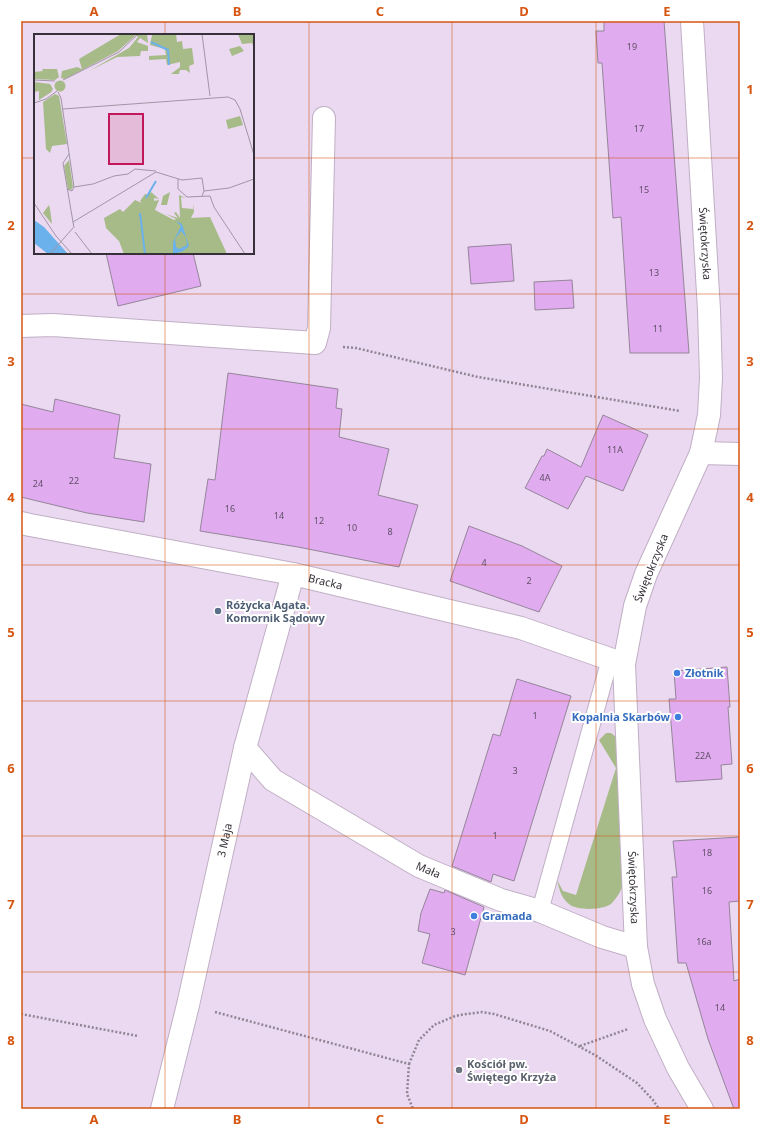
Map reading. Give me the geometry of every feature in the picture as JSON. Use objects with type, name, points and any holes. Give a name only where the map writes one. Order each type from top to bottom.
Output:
[{"type":"street","name":"Świętokrzyska","points":[[692,21],[709,310],[711,362],[709,415],[701,453],[646,574],[617,662],[636,947],[643,984],[656,1019],[678,1068],[702,1109]]},
{"type":"street","points":[[21,326],[53,325],[315,343],[319,328],[324,118]]},
{"type":"street","points":[[701,453],[740,454]]},
{"type":"street","name":"Bracka","points":[[21,523],[293,574],[521,628],[617,662]]},
{"type":"street","name":"3 Maja","points":[[162,1109],[188,1005],[245,748],[293,574]]},
{"type":"street","name":"Mała","points":[[245,748],[273,780],[419,866],[501,900],[540,911],[602,937],[636,947]]},
{"type":"lane","points":[[540,911],[617,662]]},
{"type":"path","points":[[315,343],[356,348],[478,377],[682,412]]},
{"type":"path","points":[[188,1005],[409,1064]]},
{"type":"path","points":[[413,1109],[407,1094],[409,1064],[420,1040],[434,1025],[455,1016],[482,1012],[494,1014],[550,1031],[595,1055],[637,1083],[653,1100],[659,1109]]},
{"type":"path","points":[[21,1014],[138,1036]]},
{"type":"green space","points":[[606,733],[611,733],[617,738],[624,883],[619,894],[611,904],[602,908],[584,909],[578,908],[566,902],[561,893],[557,880],[563,891],[576,895],[616,768],[599,740]]},
{"type":"building","points":[[604,21],[664,21],[689,353],[630,353],[621,217],[613,218],[602,63],[598,63],[596,31],[604,31]]},
{"type":"building","points":[[511,244],[514,281],[471,284],[468,247]]},
{"type":"building","points":[[106,254],[193,254],[201,286],[118,306]]},
{"type":"building","points":[[572,280],[574,308],[535,310],[534,282]]},
{"type":"building","points":[[228,373],[338,389],[336,408],[342,409],[339,437],[389,449],[378,495],[418,505],[399,567],[298,547],[200,531],[208,479],[215,480]]},
{"type":"building","points":[[55,399],[120,415],[114,458],[151,464],[144,522],[87,513],[21,497],[21,404],[53,412]]},
{"type":"building","points":[[603,415],[648,435],[623,491],[586,476],[568,509],[525,488],[547,449],[581,467]]},
{"type":"building","points":[[469,526],[522,546],[562,566],[539,612],[450,581]]},
{"type":"building","points":[[727,667],[732,764],[721,765],[722,779],[676,782],[669,699],[676,699],[674,671]]},
{"type":"building","points":[[517,679],[571,696],[514,881],[493,874],[491,882],[452,866],[493,734],[500,736]]},
{"type":"building","points":[[740,837],[740,901],[729,902],[734,981],[740,979],[740,1109],[734,1109],[708,1039],[686,963],[678,963],[672,877],[677,877],[673,841]]},
{"type":"building","points":[[430,889],[444,893],[445,890],[484,907],[465,975],[422,963],[430,934],[418,931],[421,913]]},
{"type":"place","name":"Różycka Agata. Komornik Sądowy","points":[[218,611]]},
{"type":"place","name":"Złotnik","points":[[677,673]]},
{"type":"place","name":"Kopalnia Skarbów","points":[[678,717]]},
{"type":"place","name":"Gramada","points":[[474,916]]},
{"type":"place","name":"Kościół pw. Świętego Krzyża","points":[[459,1070]]}]
